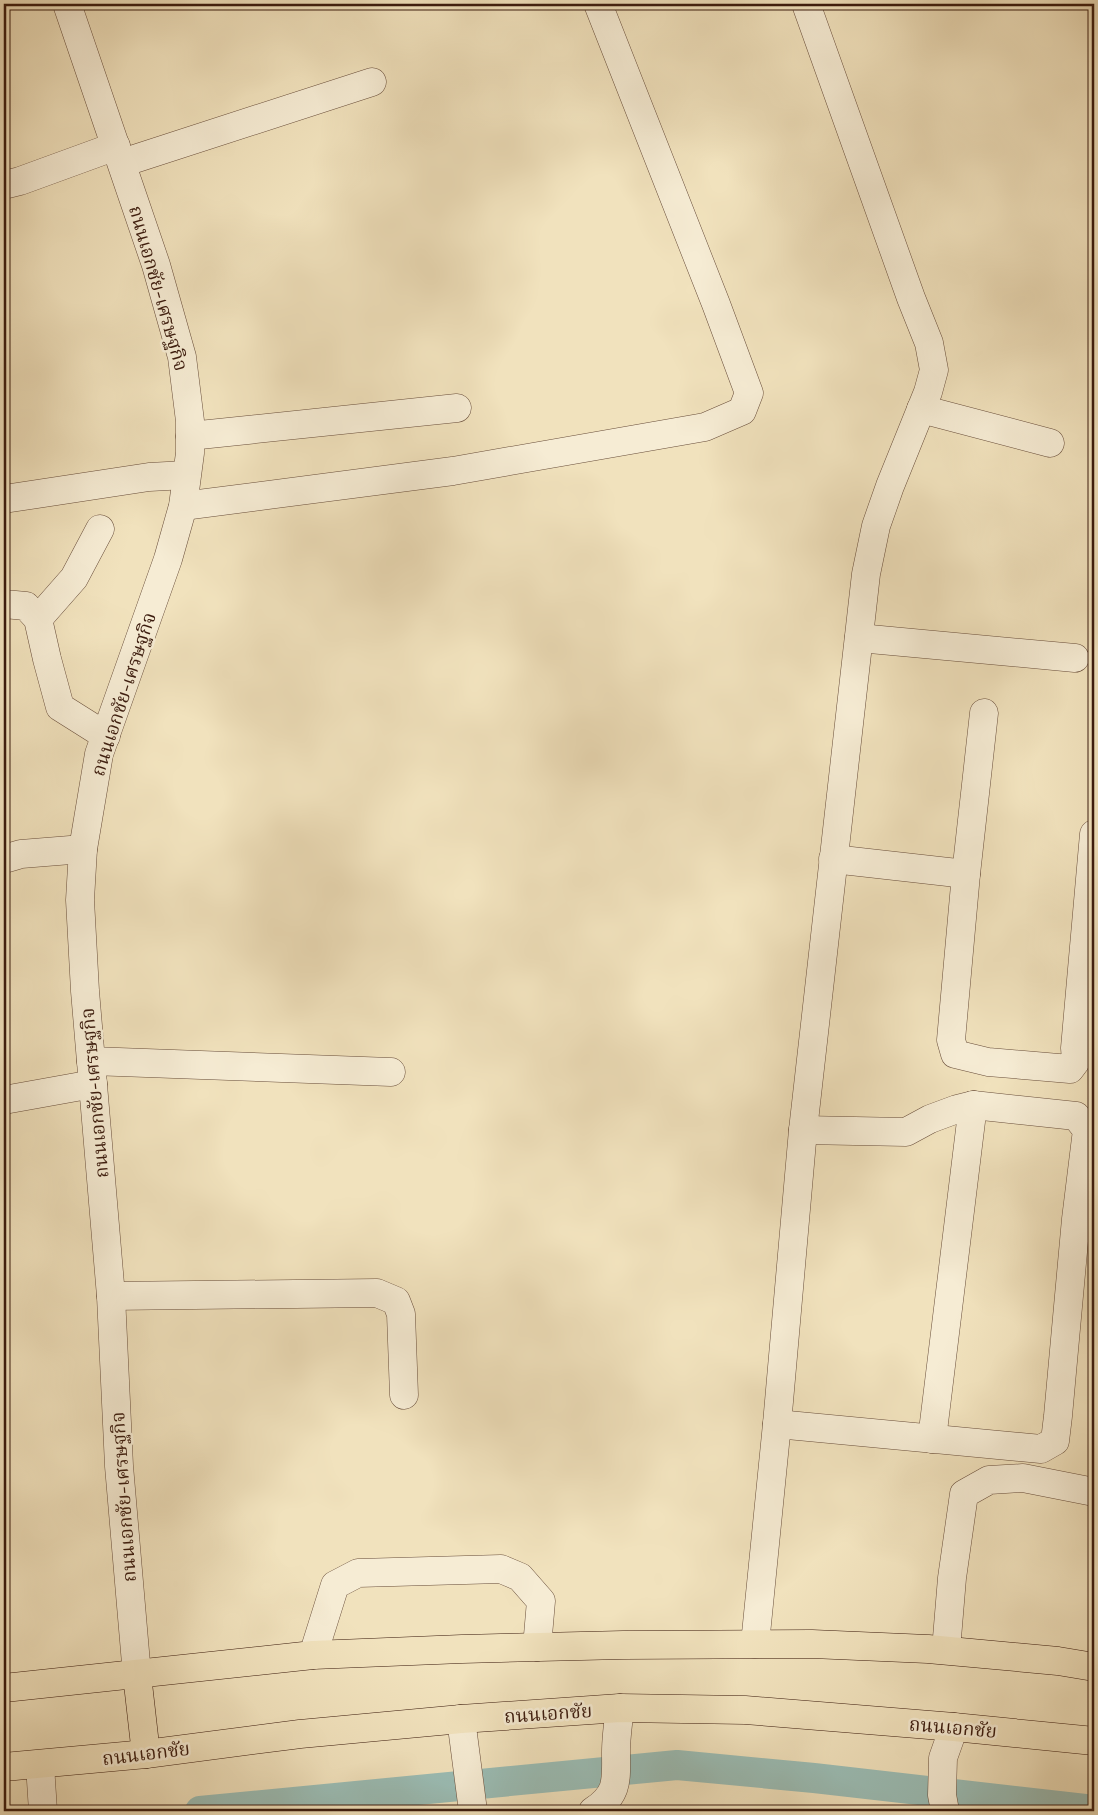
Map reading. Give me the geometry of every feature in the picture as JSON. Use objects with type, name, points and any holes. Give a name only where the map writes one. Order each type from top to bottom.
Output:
[{"type":"main road","points":[[4,1688],[313,1655],[537,1647],[812,1644],[946,1650],[1094,1667]]},
{"type":"main road","points":[[137,1675],[146,1754]]},
{"type":"main road","name":"ถนนเอกชัย","points":[[4,1767],[146,1754],[300,1734],[461,1719],[620,1708],[745,1710],[954,1727],[1094,1742]]},
{"type":"street","name":"ถนนเอกชัย-เศรษฐกิจ","points":[[67,4],[156,265],[182,357],[190,422],[183,506],[168,559],[99,754],[83,849],[80,900],[110,1296],[119,1466],[137,1675]]},
{"type":"street","points":[[183,506],[453,471],[705,427],[742,411],[749,393],[598,4]]},
{"type":"street","points":[[755,1644],[803,1130],[866,574],[876,526],[928,392],[934,370],[929,344],[806,4]]},
{"type":"street","points":[[4,185],[119,155],[372,82]]},
{"type":"street","points":[[190,436],[457,408]]},
{"type":"street","points":[[921,410],[1050,443]]},
{"type":"street","points":[[4,499],[149,477],[186,475]]},
{"type":"street","points":[[38,619],[74,578],[100,528]]},
{"type":"street","points":[[4,604],[26,606],[38,619],[60,707],[106,736]]},
{"type":"street","points":[[859,638],[1076,658]]},
{"type":"street","points":[[984,713],[966,874],[951,1040],[955,1054],[988,1062],[1070,1069],[1076,1061],[1075,1048],[1094,834]]},
{"type":"street","points":[[4,859],[21,854],[83,849]]},
{"type":"street","points":[[833,860],[966,874]]},
{"type":"street","points":[[4,1100],[92,1073],[392,1072]]},
{"type":"street","points":[[777,1424],[1041,1449],[1055,1441],[1076,1219],[1087,1130],[1076,1116],[973,1105],[930,1120],[906,1132],[803,1130]]},
{"type":"street","points":[[932,1439],[973,1105]]},
{"type":"street","points":[[110,1296],[377,1293],[396,1302],[401,1314],[404,1395]]},
{"type":"street","points":[[946,1650],[952,1578],[964,1494],[989,1480],[1023,1478],[1094,1492]]},
{"type":"street","points":[[313,1655],[335,1585],[358,1573],[501,1569],[520,1577],[541,1601],[537,1647]]},
{"type":"street","points":[[593,1811],[605,1804],[616,1782],[616,1750],[620,1708]]},
{"type":"street","points":[[461,1719],[472,1808]]},
{"type":"street","points":[[944,1803],[943,1758],[954,1727]]},
{"type":"street","points":[[40,1765],[43,1810]]},
{"type":"waterway","points":[[200,1811],[677,1765],[814,1778],[1094,1810]]}]
